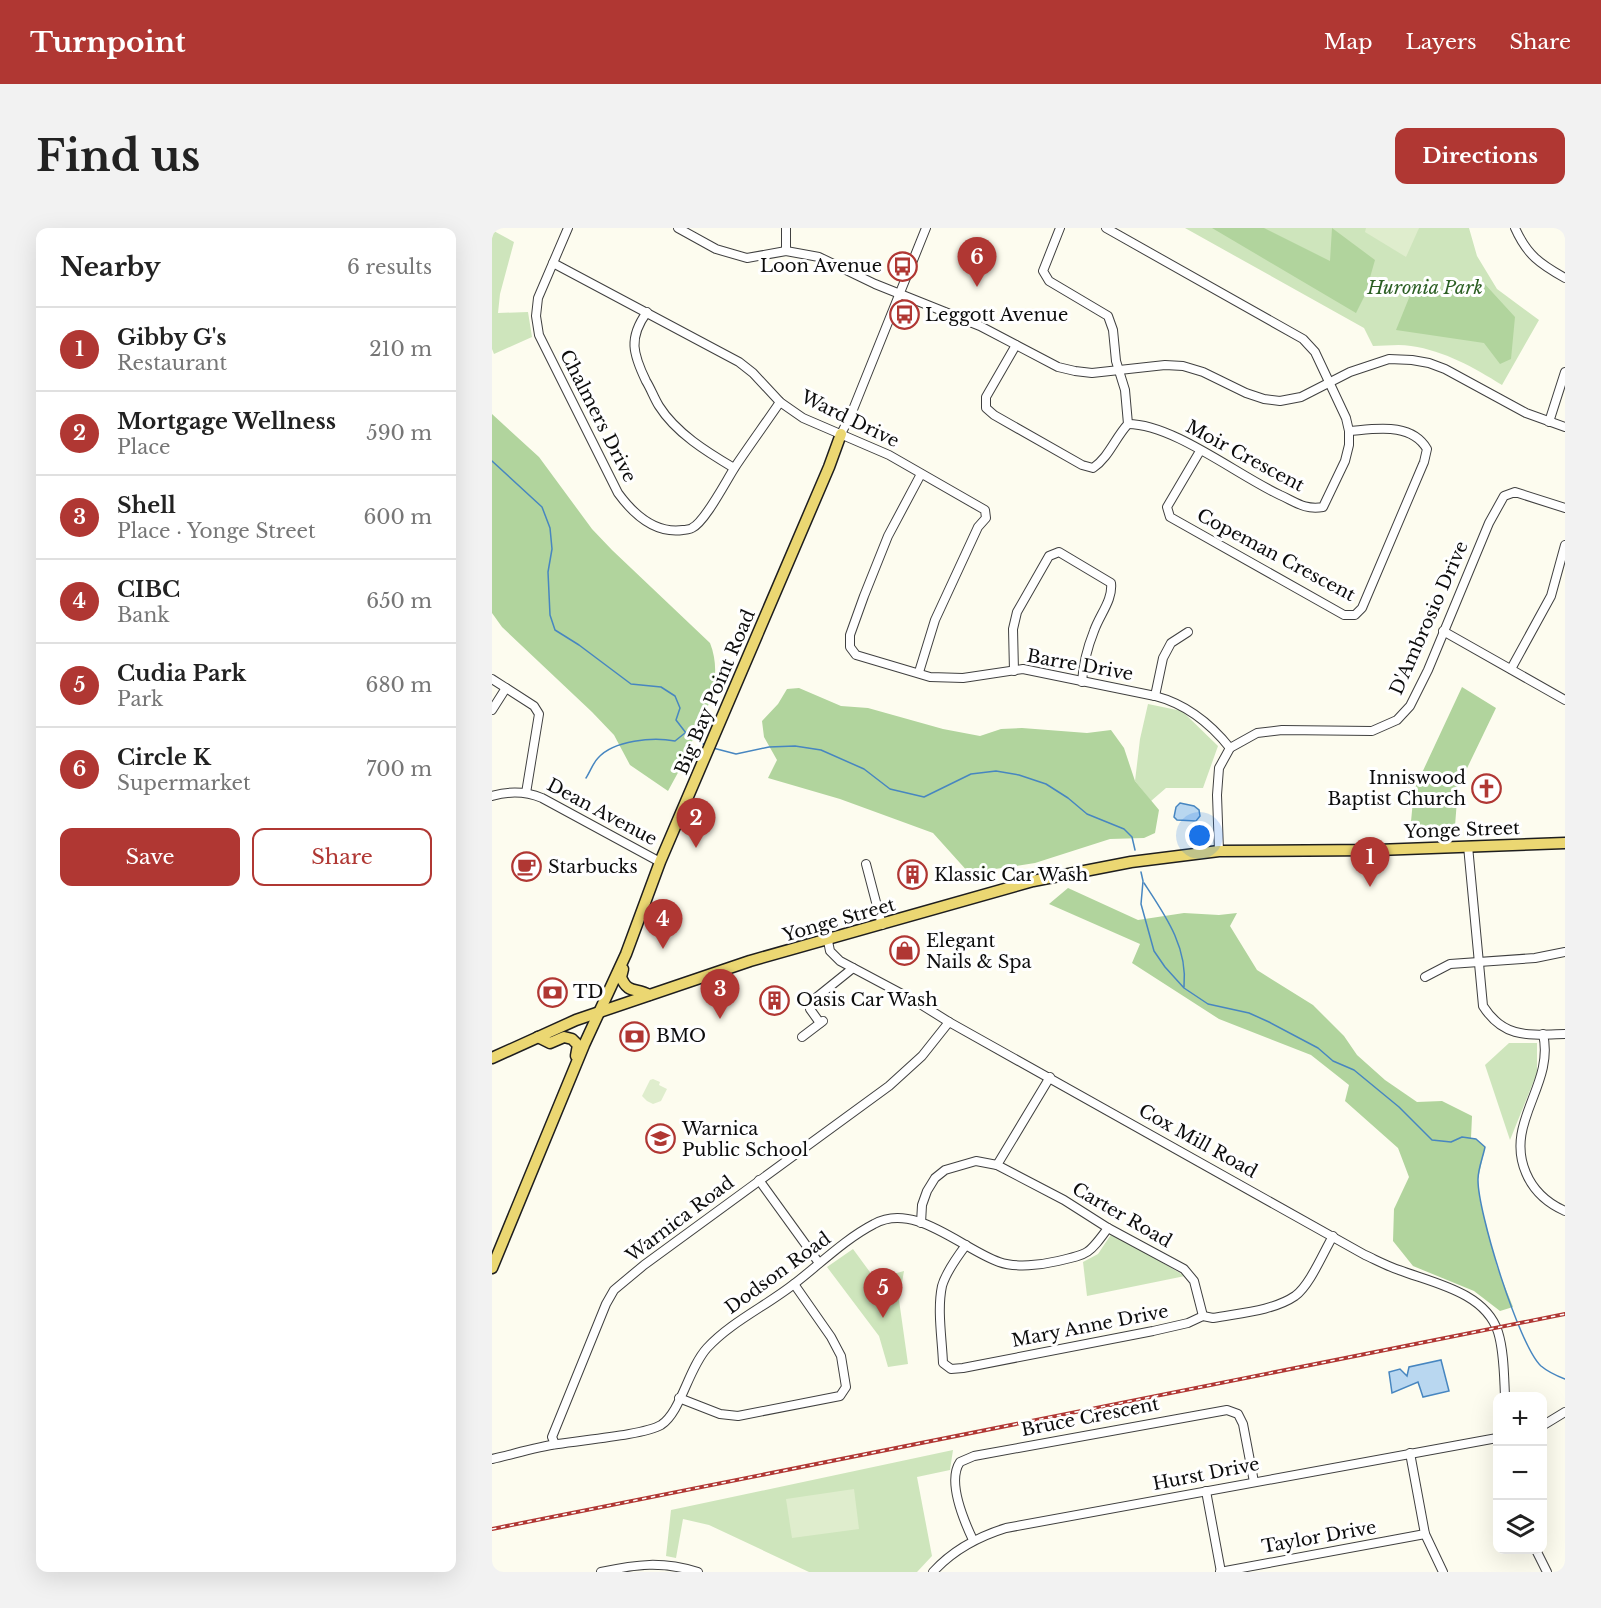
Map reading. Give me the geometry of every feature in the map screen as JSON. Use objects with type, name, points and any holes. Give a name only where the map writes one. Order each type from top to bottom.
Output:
[{"type":"main road","name":"Big Bay Point Road","points":[[492,1268],[575,1068],[626,954],[660,862],[829,467],[841,434]]},
{"type":"main road","name":"Yonge Street","points":[[492,1058],[599,1012],[649,995],[750,962],[1033,881],[1131,862],[1219,851],[1377,850],[1565,843]]},
{"type":"main road","points":[[626,954],[621,980],[633,991],[643,991],[649,995]]},
{"type":"main road","points":[[538,1037],[550,1043],[564,1037],[574,1040],[578,1048],[575,1068]]},
{"type":"street","name":"Chalmers Drive","points":[[568,228],[538,298],[536,316],[539,335],[618,494],[628,507],[645,522],[662,530],[692,529],[701,521],[734,468],[780,402]]},
{"type":"street","points":[[678,228],[716,249],[747,258],[786,251],[819,257],[875,284],[980,326],[1058,367],[1075,371],[1092,372],[1165,365],[1183,366],[1203,372],[1246,393],[1280,401],[1301,397],[1350,372],[1389,359],[1412,360],[1445,369],[1526,413],[1565,427]]},
{"type":"street","points":[[786,228],[786,251]]},
{"type":"street","name":"Big Bay Point Road","points":[[841,434],[926,228]]},
{"type":"street","points":[[1016,345],[986,398],[986,408],[994,415],[1082,465],[1093,468],[1103,461],[1119,434],[1128,424],[1125,390],[1116,361],[1113,330],[1108,316],[1049,281],[1043,271],[1060,228]]},
{"type":"street","name":"Moir Crescent","points":[[1106,228],[1303,339],[1314,352],[1346,418],[1349,445],[1331,494],[1323,507],[1310,509],[1263,487],[1168,433],[1137,424],[1128,424]]},
{"type":"street","points":[[1515,228],[1521,242],[1532,257],[1565,278]]},
{"type":"street","name":"Ward Drive","points":[[553,263],[739,362],[753,373],[780,402],[803,418],[889,455],[985,510],[986,518],[978,527],[935,620],[919,672]]},
{"type":"street","points":[[647,312],[639,323],[633,347],[636,361],[660,407],[684,434],[710,454],[734,468]]},
{"type":"street","points":[[1549,422],[1565,372]]},
{"type":"street","name":"Copeman Crescent","points":[[1200,451],[1167,507],[1170,517],[1344,615],[1355,615],[1362,608],[1424,462],[1427,449],[1421,439],[1408,432],[1392,428],[1349,431]]},
{"type":"street","name":"Barre Drive","points":[[921,474],[888,536],[850,635],[850,647],[856,655],[930,677],[963,678],[1023,669],[1155,696],[1174,701],[1194,713],[1220,735],[1230,748]]},
{"type":"street","name":"D'Ambrosio Drive","points":[[1230,748],[1257,733],[1282,730],[1372,731],[1397,720],[1410,706],[1428,670],[1489,523],[1504,496],[1515,492],[1565,508]]},
{"type":"street","points":[[1511,669],[1551,596],[1565,545]]},
{"type":"street","points":[[1014,671],[1013,629],[1017,612],[1049,556],[1059,552],[1111,583],[1112,593],[1094,631],[1083,672],[1083,682]]},
{"type":"street","points":[[1443,631],[1565,700]]},
{"type":"street","points":[[1155,696],[1163,658],[1171,643],[1188,632]]},
{"type":"street","points":[[492,679],[534,705],[539,714],[526,793]]},
{"type":"street","points":[[492,710],[506,688]]},
{"type":"street","points":[[1219,851],[1217,795],[1219,768],[1230,748]]},
{"type":"street","name":"Dean Avenue","points":[[492,796],[526,793],[549,801],[660,862]]},
{"type":"street","points":[[1468,846],[1483,1006],[1491,1019],[1504,1029],[1520,1034],[1565,1034]]},
{"type":"street","points":[[866,864],[882,925]]},
{"type":"street","name":"Cox Mill Road","points":[[828,940],[830,951],[840,961],[917,1002],[1365,1255],[1473,1300],[1488,1314],[1498,1331],[1505,1392]]},
{"type":"street","points":[[1425,977],[1449,964],[1535,958],[1565,952]]},
{"type":"street","points":[[802,1037],[821,1022],[810,1009],[812,1001],[853,968]]},
{"type":"street","name":"Warnica Road","points":[[555,1444],[552,1437],[614,1290],[644,1265],[889,1086],[922,1056],[949,1022]]},
{"type":"street","points":[[1542,1034],[1546,1047],[1545,1061],[1522,1126],[1521,1162],[1539,1195],[1553,1206],[1565,1211]]},
{"type":"street","points":[[921,1222],[922,1205],[927,1191],[935,1178],[945,1170],[976,1161],[998,1165],[1050,1077]]},
{"type":"street","name":"Carter Road","points":[[998,1165],[1184,1269],[1194,1281],[1203,1316]]},
{"type":"street","points":[[759,1180],[819,1263]]},
{"type":"street","name":"Dodson Road","points":[[492,1459],[555,1444],[644,1431],[659,1426],[671,1416],[692,1371],[706,1349],[875,1223],[892,1218],[910,1218],[1000,1262],[1017,1264],[1051,1262],[1082,1255],[1093,1250],[1108,1228]]},
{"type":"street","name":"Mary Anne Drive","points":[[966,1245],[956,1257],[943,1284],[940,1299],[943,1363],[951,1369],[1153,1331],[1188,1323],[1203,1316],[1213,1318],[1279,1304],[1296,1295],[1333,1236]]},
{"type":"street","points":[[679,1398],[720,1414],[738,1416],[840,1396],[846,1388],[841,1356],[831,1337],[794,1284]]},
{"type":"street","name":"Bruce Crescent","points":[[973,1540],[962,1514],[955,1476],[960,1462],[968,1457],[1223,1409],[1234,1412],[1242,1421],[1254,1482]]},
{"type":"street","points":[[1547,1423],[1563,1414]]},
{"type":"street","name":"Hurst Drive","points":[[933,1572],[951,1555],[973,1540],[1006,1528],[1493,1439]]},
{"type":"street","points":[[1410,1453],[1425,1534],[1443,1572]]},
{"type":"street","points":[[1206,1491],[1220,1572]]},
{"type":"street","name":"Taylor Drive","points":[[1220,1572],[1425,1534]]},
{"type":"street","points":[[1538,1554],[1546,1572]]},
{"type":"street","points":[[601,1572],[651,1564],[673,1565],[698,1572]]},
{"type":"green space","name":"Huronia Park","points":[[1185,228],[1469,228],[1477,256],[1497,289],[1539,320],[1502,385],[1469,366],[1423,348],[1406,345],[1373,346],[1364,328]]},
{"type":"green space","points":[[1212,228],[1264,228],[1330,261],[1332,228],[1375,260],[1365,295],[1356,313]]},
{"type":"green space","points":[[1366,228],[1419,228],[1406,257],[1365,232]]},
{"type":"green space","points":[[492,230],[514,242],[500,294],[498,313],[528,312],[532,337],[494,354],[492,349]]},
{"type":"green space","points":[[1482,281],[1515,317],[1511,359],[1500,364],[1484,343],[1396,330],[1411,293],[1436,292],[1452,285]]},
{"type":"green space","points":[[492,414],[539,457],[592,529],[710,643],[715,671],[711,698],[687,756],[668,791],[630,765],[614,735],[502,627],[492,613]]},
{"type":"green space","points":[[1462,687],[1496,708],[1458,787],[1455,826],[1410,832],[1414,790]]},
{"type":"green space","points":[[799,688],[841,706],[868,708],[943,729],[980,736],[1001,729],[1022,728],[1087,733],[1111,730],[1124,748],[1135,781],[1159,810],[1155,833],[1144,838],[1110,839],[1035,863],[969,873],[933,833],[840,799],[768,778],[777,760],[764,737],[762,721],[778,704],[787,689]]},
{"type":"green space","points":[[1148,704],[1182,711],[1218,746],[1203,788],[1166,788],[1151,801],[1135,781],[1140,739]]},
{"type":"green space","points":[[1068,888],[1138,920],[1184,913],[1219,915],[1237,913],[1230,926],[1257,970],[1313,1005],[1344,1036],[1357,1055],[1385,1080],[1417,1102],[1442,1101],[1472,1116],[1471,1138],[1476,1139],[1485,1147],[1478,1179],[1480,1201],[1497,1267],[1513,1307],[1500,1311],[1474,1291],[1413,1266],[1393,1241],[1394,1209],[1409,1177],[1398,1148],[1345,1101],[1349,1085],[1311,1055],[1219,1019],[1132,963],[1140,944],[1049,904]]},
{"type":"green space","points":[[1509,1043],[1537,1043],[1537,1073],[1510,1140],[1485,1065]]},
{"type":"green space","points":[[653,1079],[667,1089],[661,1101],[653,1104],[642,1096],[650,1080]]},
{"type":"green space","points":[[1112,1233],[1185,1276],[1087,1296],[1083,1262],[1098,1254]]},
{"type":"green space","points":[[853,1249],[875,1279],[904,1271],[899,1300],[908,1364],[888,1367],[879,1336],[827,1267]]},
{"type":"green space","points":[[953,1450],[950,1470],[917,1477],[932,1556],[917,1572],[809,1572],[709,1525],[683,1519],[676,1558],[666,1556],[671,1510]]},
{"type":"green space","points":[[854,1489],[859,1529],[792,1538],[786,1499]]},
{"type":"water","points":[[1180,803],[1194,806],[1199,810],[1200,816],[1196,821],[1177,820],[1174,817],[1176,807]]},
{"type":"water","points":[[1441,1360],[1449,1391],[1423,1397],[1418,1382],[1392,1393],[1389,1372],[1400,1369],[1407,1376],[1409,1367]]},
{"type":"waterway","points":[[492,461],[542,507],[550,528],[552,549],[548,572],[550,615],[555,630],[631,684],[661,687],[675,696],[680,708],[676,720],[686,733],[705,745]]},
{"type":"waterway","points":[[586,778],[598,758],[614,747],[634,741],[656,739],[675,741],[685,733]]},
{"type":"waterway","points":[[713,748],[736,754],[769,747],[795,746],[821,750],[864,769],[890,789],[924,797],[971,774],[996,771],[1019,775],[1046,784],[1087,814],[1124,829],[1132,837],[1135,850]]},
{"type":"waterway","points":[[1141,872],[1143,881],[1141,904],[1154,951],[1184,988],[1208,1004],[1249,1013],[1269,1022],[1318,1048],[1333,1061],[1354,1070],[1399,1107],[1432,1140],[1451,1142],[1462,1137],[1476,1139],[1485,1147],[1478,1179],[1484,1218],[1501,1277],[1532,1353],[1541,1366],[1565,1379]]},
{"type":"waterway","points":[[1144,883],[1167,919],[1179,945],[1184,987]]},
{"type":"railway","points":[[492,1529],[1565,1314]]},
{"type":"place","name":"Loon Avenue","points":[[903,266]]},
{"type":"place","name":"Circle K","points":[[977,287]]},
{"type":"place","name":"Leggott Avenue","points":[[904,315]]},
{"type":"place","name":"Inniswood Baptist Church","points":[[1487,788]]},
{"type":"place","name":"Mortgage Wellness","points":[[696,848]]},
{"type":"place","name":"Starbucks","points":[[527,867]]},
{"type":"place","name":"Klassic Car Wash","points":[[913,875]]},
{"type":"place","name":"Gibby G's","points":[[1370,887]]},
{"type":"place","name":"CIBC","points":[[663,949]]},
{"type":"place","name":"Elegant Nails & Spa","points":[[905,951]]},
{"type":"place","name":"TD","points":[[552,992]]},
{"type":"place","name":"Oasis Car Wash","points":[[775,1000]]},
{"type":"place","name":"Shell","points":[[720,1019]]},
{"type":"place","name":"BMO","points":[[635,1036]]},
{"type":"place","name":"Warnica Public School","points":[[661,1139]]},
{"type":"place","name":"Cudia Park","points":[[883,1318]]}]
